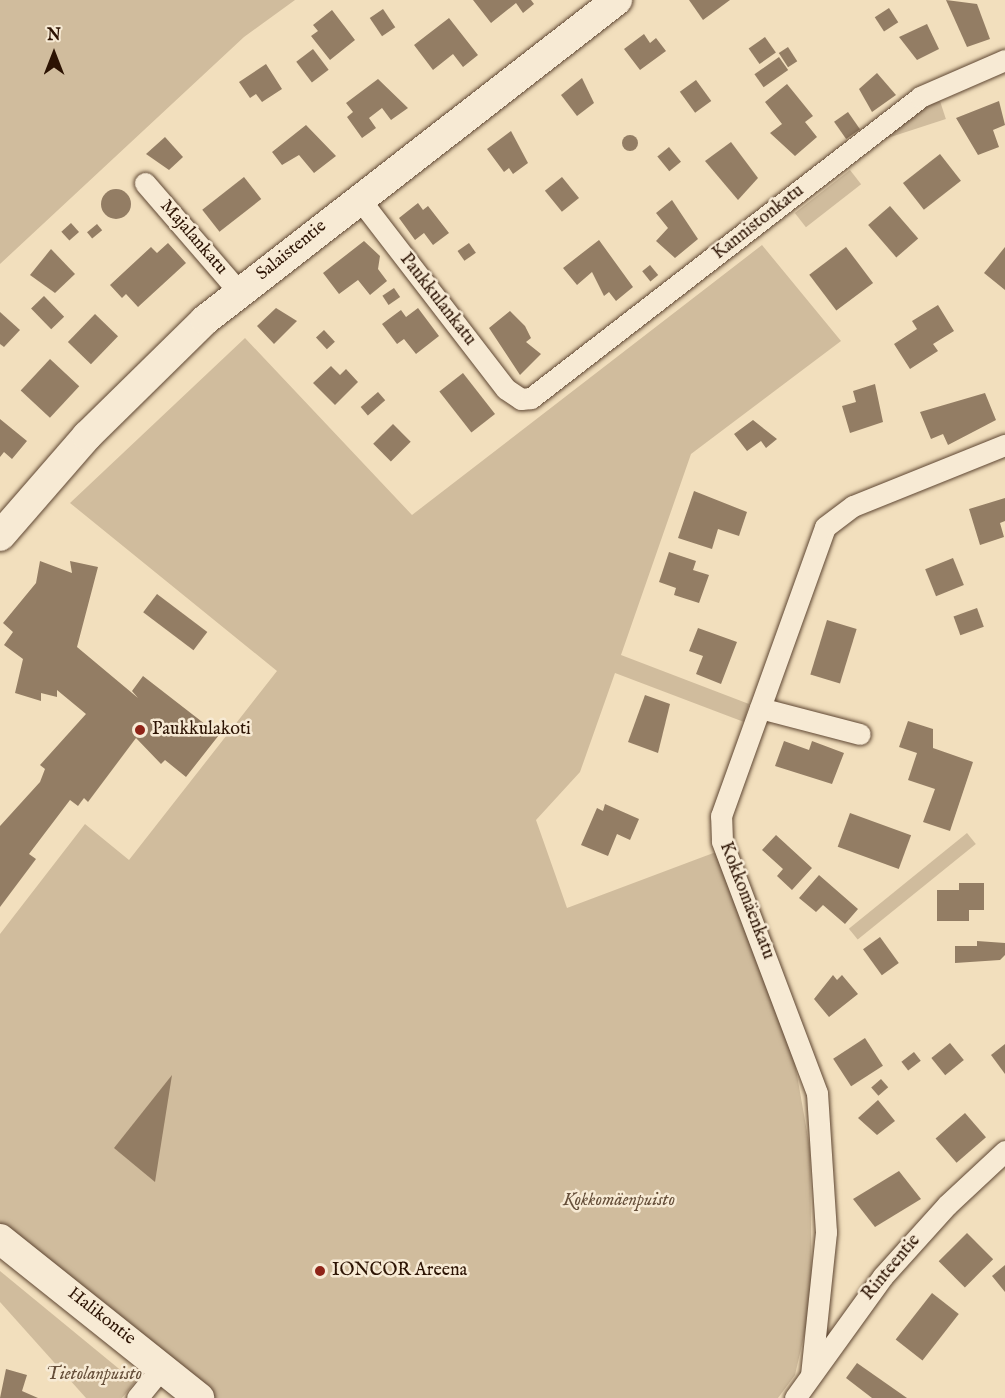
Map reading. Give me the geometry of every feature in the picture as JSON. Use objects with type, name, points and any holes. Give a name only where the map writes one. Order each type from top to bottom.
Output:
[{"type":"street","name":"Salaistentie","points":[[0,536],[87,436],[205,320],[358,197],[617,0]]},
{"type":"street","name":"Kannistonkatu","points":[[521,399],[539,395],[920,97],[1005,60]]},
{"type":"street","name":"Majalankatu","points":[[145,183],[240,293]]},
{"type":"street","name":"Paukkulankatu","points":[[358,197],[506,389],[521,399]]},
{"type":"street","name":"Kokkomäenkatu","points":[[811,1375],[826,1232],[818,1093],[719,829],[825,527],[854,506],[1005,445]]},
{"type":"street","points":[[760,708],[860,734]]},
{"type":"street","name":"Rinteentie","points":[[795,1398],[883,1276],[946,1205],[1005,1151]]},
{"type":"street","name":"Halikontie","points":[[0,1239],[164,1365],[199,1398]]},
{"type":"street","points":[[137,1398],[164,1365]]},
{"type":"green space","points":[[0,0],[295,0],[244,37],[0,264]]},
{"type":"green space","points":[[940,101],[946,119],[878,141],[872,123]]},
{"type":"green space","points":[[850,170],[861,184],[806,227],[795,213]]},
{"type":"green space","name":"Kokkomäenpuisto","points":[[762,245],[841,341],[691,454],[621,655],[749,704],[744,722],[615,673],[580,772],[536,820],[567,908],[716,852],[794,1058],[810,1149],[812,1301],[795,1375],[778,1398],[214,1398],[0,1223],[0,934],[85,824],[129,860],[277,671],[70,503],[245,338],[412,515]]},
{"type":"green space","points":[[967,833],[976,844],[858,940],[849,929]]},
{"type":"green space","name":"Tietolanpuisto","points":[[0,1271],[135,1382],[122,1398],[86,1398],[0,1302]]},
{"type":"building","points":[[473,0],[531,0],[534,4],[523,13],[516,3],[491,23]]},
{"type":"building","points":[[689,0],[730,0],[703,20]]},
{"type":"building","points":[[946,0],[977,4],[990,39],[967,47]]},
{"type":"building","points":[[889,8],[898,22],[884,32],[875,17]]},
{"type":"building","points":[[383,9],[395,27],[382,36],[370,18]]},
{"type":"building","points":[[332,10],[355,40],[330,60],[311,36],[318,31],[313,25]]},
{"type":"building","points":[[449,18],[478,55],[463,67],[453,54],[433,70],[414,45]]},
{"type":"building","points":[[927,24],[939,49],[917,60],[899,37]]},
{"type":"building","points":[[644,34],[650,43],[656,38],[666,51],[640,70],[624,49]]},
{"type":"building","points":[[765,37],[776,53],[760,64],[749,48]]},
{"type":"building","points":[[788,47],[797,61],[788,67],[779,53]]},
{"type":"building","points":[[313,49],[329,70],[312,82],[296,62]]},
{"type":"building","points":[[779,57],[788,70],[764,87],[754,74]]},
{"type":"building","points":[[266,64],[282,89],[262,102],[256,94],[250,98],[239,82]]},
{"type":"building","points":[[877,73],[896,95],[872,112],[859,89]]},
{"type":"building","points":[[582,78],[594,103],[577,116],[561,95]]},
{"type":"building","points":[[378,79],[408,108],[391,120],[382,108],[369,118],[376,128],[362,138],[347,117],[353,112],[346,103]]},
{"type":"building","points":[[696,80],[711,101],[695,113],[680,92]]},
{"type":"building","points":[[787,84],[813,116],[805,122],[817,137],[795,156],[770,133],[782,124],[765,102]]},
{"type":"building","points":[[999,101],[1005,125],[993,130],[999,147],[978,155],[956,118]]},
{"type":"building","points":[[848,112],[860,129],[846,139],[834,122]]},
{"type":"building","points":[[306,125],[336,156],[314,173],[299,155],[282,165],[272,152]]},
{"type":"building","points":[[511,131],[528,163],[513,174],[509,168],[504,172],[487,149]]},
{"type":"building","points":[[630,135],[636,137],[638,143],[636,149],[630,151],[624,149],[622,143],[624,137]]},
{"type":"building","points":[[165,137],[183,157],[169,170],[146,154]]},
{"type":"building","points":[[731,142],[758,178],[738,200],[705,161]]},
{"type":"building","points":[[669,147],[681,162],[669,171],[657,156]]},
{"type":"building","points":[[940,154],[961,181],[924,210],[903,183]]},
{"type":"building","points":[[244,177],[261,199],[219,232],[202,210]]},
{"type":"building","points":[[562,177],[579,198],[562,212],[545,191]]},
{"type":"building","points":[[116,189],[127,193],[131,204],[127,215],[116,219],[105,215],[101,204],[105,193]]},
{"type":"building","points":[[672,200],[698,239],[675,258],[656,241],[668,228],[656,213]]},
{"type":"building","points":[[418,203],[423,210],[428,206],[449,233],[433,245],[424,233],[415,240],[399,218]]},
{"type":"building","points":[[890,206],[918,238],[896,257],[868,225]]},
{"type":"building","points":[[71,223],[79,232],[69,241],[61,232]]},
{"type":"building","points":[[97,224],[102,230],[92,238],[87,232]]},
{"type":"building","points":[[599,240],[633,287],[616,301],[609,292],[604,296],[592,272],[577,285],[563,268]]},
{"type":"building","points":[[364,241],[380,256],[378,269],[387,281],[370,295],[358,280],[339,294],[323,273]]},
{"type":"building","points":[[168,243],[186,263],[138,307],[126,294],[122,298],[110,285],[151,247],[157,253]]},
{"type":"building","points":[[469,243],[476,253],[464,261],[458,251]]},
{"type":"building","points":[[846,247],[873,283],[836,311],[809,275]]},
{"type":"building","points":[[1005,247],[1005,290],[984,273]]},
{"type":"building","points":[[51,249],[75,274],[55,293],[30,275]]},
{"type":"building","points":[[650,265],[658,275],[650,281],[642,271]]},
{"type":"building","points":[[394,288],[400,297],[389,305],[382,296]]},
{"type":"building","points":[[44,296],[64,317],[51,329],[31,309]]},
{"type":"building","points":[[938,305],[954,331],[933,344],[938,351],[910,369],[894,344],[917,329],[912,321]]},
{"type":"building","points":[[276,308],[297,321],[274,344],[257,326]]},
{"type":"building","points":[[418,308],[439,336],[416,354],[404,339],[397,344],[382,324],[401,310],[406,317]]},
{"type":"building","points":[[510,311],[525,326],[531,338],[526,342],[541,354],[520,375],[489,328]]},
{"type":"building","points":[[0,312],[20,330],[4,347],[0,344]]},
{"type":"building","points":[[95,314],[118,336],[91,364],[68,342]]},
{"type":"building","points":[[324,330],[335,342],[327,349],[316,338]]},
{"type":"building","points":[[50,359],[79,386],[50,418],[21,390]]},
{"type":"building","points":[[331,366],[340,375],[346,369],[358,382],[335,405],[313,383]]},
{"type":"building","points":[[463,373],[495,414],[471,432],[439,391]]},
{"type":"building","points":[[875,384],[883,422],[850,433],[842,406],[856,402],[853,391]]},
{"type":"building","points":[[378,392],[385,400],[368,415],[361,407]]},
{"type":"building","points":[[985,393],[996,420],[948,445],[943,434],[931,439],[920,412]]},
{"type":"building","points":[[0,419],[27,441],[12,459],[4,452],[0,457]]},
{"type":"building","points":[[753,420],[777,439],[766,448],[761,441],[747,451],[734,434]]},
{"type":"building","points":[[393,424],[411,442],[391,461],[373,444]]},
{"type":"building","points":[[694,491],[747,512],[739,536],[718,529],[712,549],[678,538]]},
{"type":"building","points":[[1005,498],[1005,521],[1000,523],[1004,537],[980,545],[969,509]]},
{"type":"building","points":[[669,552],[696,561],[693,570],[709,575],[699,603],[674,595],[676,588],[659,582]]},
{"type":"building","points":[[953,558],[964,585],[936,596],[925,569]]},
{"type":"building","name":"Paukkulakoti","points":[[40,561],[72,573],[70,561],[98,567],[77,647],[138,698],[132,691],[143,676],[219,735],[186,777],[165,760],[161,764],[136,738],[88,802],[84,798],[78,806],[70,800],[29,854],[36,859],[0,907],[0,826],[40,782],[45,769],[40,765],[86,714],[57,690],[57,697],[41,693],[41,701],[15,693],[23,659],[4,645],[13,632],[3,623],[36,583]]},
{"type":"building","points":[[157,594],[207,632],[193,650],[143,612]]},
{"type":"building","points":[[977,608],[984,627],[960,635],[954,617]]},
{"type":"building","points":[[827,620],[857,629],[840,684],[810,675]]},
{"type":"building","points":[[698,628],[737,642],[721,684],[696,674],[703,656],[689,651]]},
{"type":"building","points":[[645,695],[670,704],[658,753],[628,742]]},
{"type":"building","points":[[908,721],[933,729],[933,748],[973,762],[950,831],[923,822],[935,789],[908,780],[917,753],[899,747]]},
{"type":"building","points":[[784,741],[809,750],[812,741],[844,753],[832,784],[775,766]]},
{"type":"building","points":[[605,804],[639,819],[630,840],[617,834],[608,856],[581,845],[597,808],[603,811]]},
{"type":"building","points":[[850,813],[911,835],[899,869],[838,847]]},
{"type":"building","points":[[776,835],[812,868],[792,890],[777,876],[783,869],[762,850]]},
{"type":"building","points":[[819,875],[858,909],[845,924],[823,905],[816,912],[799,898]]},
{"type":"building","points":[[959,883],[984,883],[984,910],[969,910],[969,921],[937,921],[937,890],[959,890]]},
{"type":"building","points":[[880,937],[899,963],[882,975],[863,949]]},
{"type":"building","points":[[977,941],[1005,943],[1005,955],[1000,960],[955,963],[955,946],[977,946]]},
{"type":"building","points":[[833,975],[837,980],[842,975],[858,994],[829,1017],[814,999]]},
{"type":"building","points":[[865,1038],[883,1066],[851,1086],[833,1059]]},
{"type":"building","points":[[950,1043],[964,1060],[945,1075],[931,1058]]},
{"type":"building","points":[[1005,1044],[1005,1074],[991,1055]]},
{"type":"building","points":[[914,1052],[921,1061],[908,1071],[901,1062]]},
{"type":"building","points":[[172,1075],[155,1182],[114,1148]]},
{"type":"building","points":[[881,1079],[888,1087],[878,1096],[871,1088]]},
{"type":"building","points":[[878,1100],[895,1121],[877,1135],[858,1118]]},
{"type":"building","points":[[965,1113],[986,1137],[957,1163],[936,1139]]},
{"type":"building","points":[[899,1171],[921,1199],[875,1227],[853,1199]]},
{"type":"building","points":[[967,1233],[993,1259],[965,1287],[939,1261]]},
{"type":"building","points":[[1005,1265],[1005,1292],[992,1276]]},
{"type":"building","points":[[932,1293],[959,1314],[922,1360],[896,1339]]},
{"type":"building","points":[[857,1363],[907,1398],[872,1398],[846,1378]]},
{"type":"building","points":[[6,1369],[27,1375],[22,1391],[38,1398],[0,1398]]},
{"type":"place","name":"Paukkulakoti","points":[[140,730]]},
{"type":"place","name":"IONCOR Areena","points":[[320,1271]]}]
